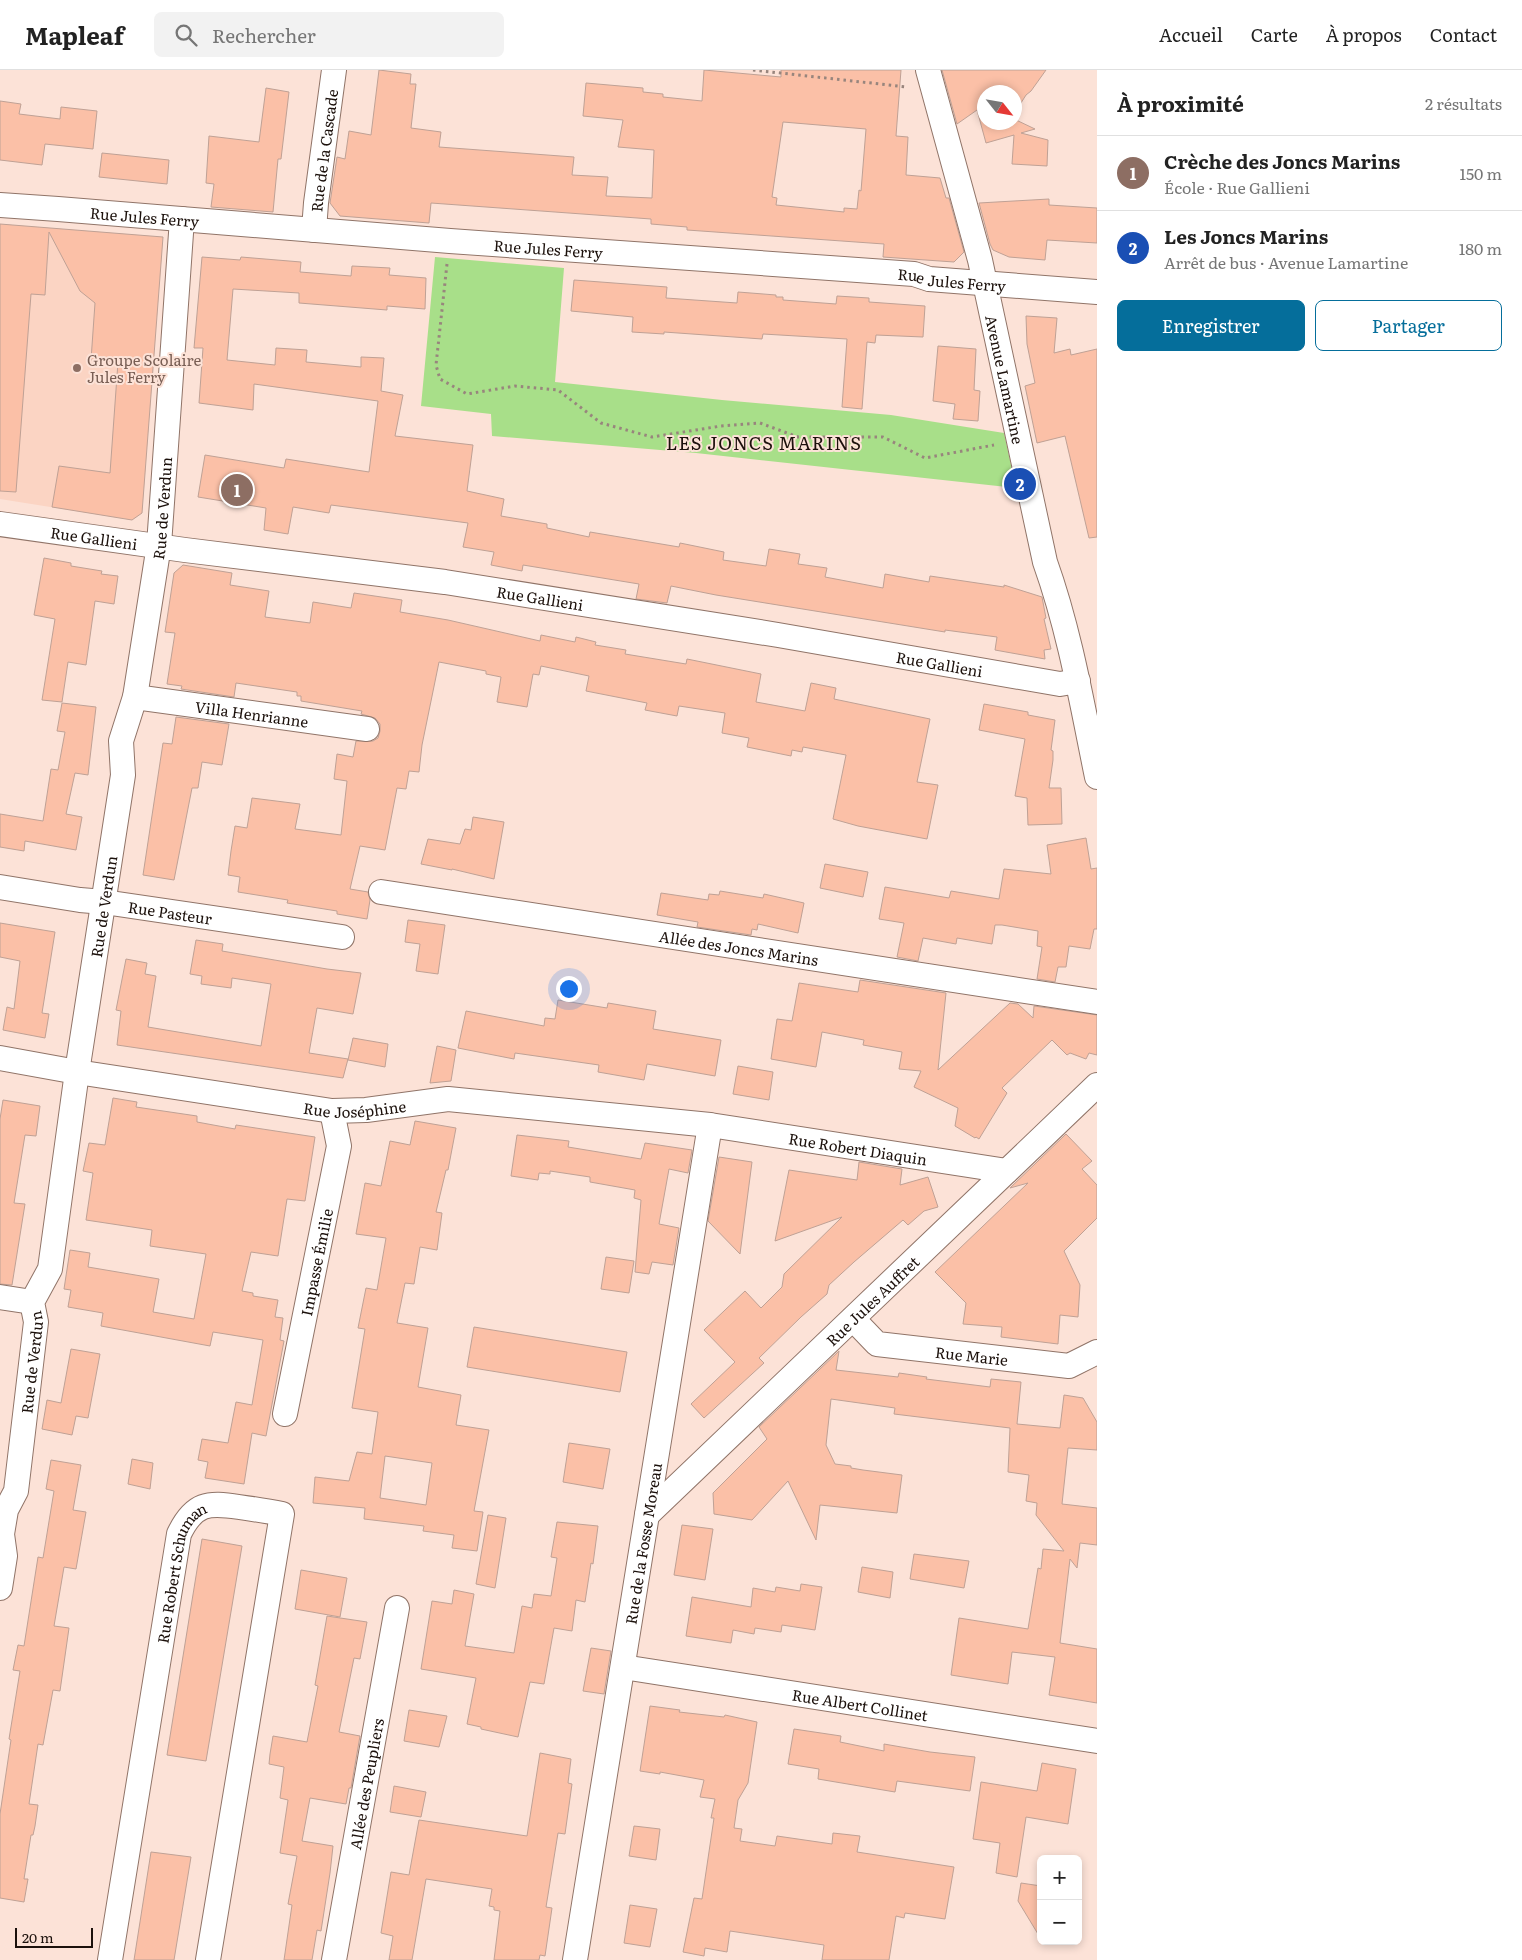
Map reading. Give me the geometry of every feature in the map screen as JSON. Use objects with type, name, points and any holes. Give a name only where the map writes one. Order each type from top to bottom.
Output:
[{"type":"street","name":"Rue de la Cascade","points":[[314,230],[334,70]]},
{"type":"street","name":"Avenue Lamartine","points":[[931,80],[985,283],[1045,562],[1057,594],[1078,681],[1080,700],[1097,776]]},
{"type":"street","name":"Rue Jules Ferry","points":[[0,206],[450,241],[914,274],[929,279],[1097,292]]},
{"type":"street","name":"Rue de Verdun","points":[[0,1588],[5,1556],[2,1534],[6,1510],[16,1491],[36,1322],[32,1302],[50,1269],[124,774],[120,741],[135,697],[158,545],[182,219]]},
{"type":"street","name":"Rue Gallieni","points":[[0,524],[445,582],[778,634],[1060,684],[1078,681]]},
{"type":"street","name":"Villa Henrianne","points":[[135,697],[368,729]]},
{"type":"street","name":"Rue Pasteur","points":[[0,887],[342,937]]},
{"type":"street","name":"Allée des Joncs Marins","points":[[381,892],[1097,1002]]},
{"type":"street","name":"Rue Joséphine","points":[[0,1058],[78,1072],[332,1111],[366,1110],[448,1099],[710,1125]]},
{"type":"street","name":"Rue Jules Auffret","points":[[647,1515],[1097,1085]]},
{"type":"street","name":"Impasse Émilie","points":[[285,1414],[339,1146],[332,1111]]},
{"type":"street","name":"Rue Robert Diaquin","points":[[710,1125],[1008,1171]]},
{"type":"street","name":"Rue de la Fosse Moreau","points":[[576,1960],[710,1125]]},
{"type":"street","points":[[0,1296],[32,1302]]},
{"type":"street","name":"Rue Marie","points":[[853,1319],[877,1344],[1069,1366],[1097,1352]]},
{"type":"street","name":"Rue Robert Schuman","points":[[110,1960],[179,1534],[193,1512],[203,1506],[216,1504],[282,1514],[208,1960]]},
{"type":"street","name":"Allée des Peupliers","points":[[334,1960],[397,1608]]},
{"type":"street","name":"Rue Albert Collinet","points":[[623,1667],[1097,1740]]},
{"type":"path","points":[[753,70],[931,80]]},
{"type":"path","points":[[450,241],[436,365],[440,379],[467,394],[515,386],[558,390],[601,423],[652,437],[721,426],[760,423],[798,437],[883,438],[925,458],[1018,441]]},
{"type":"shaded area","name":"Groupe Scolaire Jules Ferry","points":[[0,224],[163,237],[142,513],[132,520],[0,499]]},
{"type":"green space","points":[[435,257],[564,268],[555,382],[722,400],[891,415],[1004,433],[1016,488],[696,453],[492,436],[491,414],[421,406]]},
{"type":"building","points":[[379,70],[411,74],[410,84],[416,84],[411,128],[441,132],[439,147],[574,157],[572,175],[608,177],[606,196],[652,198],[654,150],[618,147],[623,120],[583,116],[586,83],[643,88],[643,92],[663,94],[663,97],[702,101],[704,70],[781,77],[781,70],[901,70],[896,136],[908,137],[906,175],[940,178],[946,198],[949,198],[964,252],[954,262],[883,257],[884,244],[687,230],[687,227],[651,224],[651,219],[431,203],[429,223],[340,216],[330,203],[337,157],[345,159],[349,131],[371,135]],"holes":[[[783,122],[866,129],[861,191],[859,190],[857,209],[844,208],[844,212],[776,205],[777,198],[772,197]]]},
{"type":"building","points":[[942,70],[1046,70],[1022,101],[1022,85],[977,85],[977,110],[957,124]]},
{"type":"building","points":[[266,88],[289,92],[281,159],[278,159],[273,212],[211,207],[214,184],[206,183],[209,136],[259,142]]},
{"type":"building","points":[[0,101],[21,104],[19,114],[60,119],[61,107],[97,111],[93,149],[45,144],[42,165],[0,160]]},
{"type":"building","points":[[1022,123],[1035,129],[1021,133],[1048,140],[1047,166],[1012,164],[1014,135],[986,143],[982,130],[1022,130]]},
{"type":"building","points":[[102,153],[169,160],[167,184],[99,177]]},
{"type":"building","points":[[1049,199],[1049,205],[1097,208],[1097,243],[1047,240],[1045,260],[1009,257],[993,250],[979,203]]},
{"type":"building","name":"Groupe Scolaire Jules Ferry","points":[[0,224],[163,237],[142,513],[132,520],[52,507],[59,466],[110,473],[118,362],[91,360],[95,303],[80,291],[49,232],[45,295],[31,294],[16,492],[0,491]]},
{"type":"building","points":[[202,257],[240,260],[241,257],[301,262],[300,272],[351,276],[352,266],[390,268],[389,275],[426,278],[425,309],[387,306],[387,310],[299,303],[299,293],[233,289],[227,360],[275,365],[276,348],[307,350],[306,362],[361,367],[361,357],[384,358],[381,391],[403,395],[395,436],[473,445],[467,491],[504,499],[501,516],[547,524],[547,528],[589,537],[590,532],[679,547],[680,543],[724,552],[723,560],[766,566],[769,549],[800,554],[798,564],[827,568],[825,577],[883,588],[885,574],[929,582],[930,576],[1004,587],[1004,585],[1042,597],[1046,618],[1044,619],[1051,649],[1044,650],[1045,659],[995,650],[997,637],[945,630],[945,632],[671,586],[667,603],[636,599],[639,584],[523,565],[522,571],[491,565],[494,552],[463,547],[468,523],[331,505],[329,513],[293,507],[288,534],[264,530],[266,508],[198,497],[205,455],[284,468],[286,459],[369,472],[378,401],[254,384],[253,410],[199,403],[203,348],[194,348]]},
{"type":"building","points":[[574,280],[667,287],[666,298],[737,303],[738,292],[776,295],[776,297],[783,297],[783,300],[836,304],[837,296],[869,298],[869,302],[925,306],[923,337],[876,335],[875,343],[867,342],[862,409],[842,407],[847,339],[763,334],[762,339],[664,332],[664,334],[632,332],[633,317],[571,311]]},
{"type":"building","points":[[1026,316],[1057,318],[1054,353],[1070,349],[1071,355],[1097,349],[1097,537],[1089,538],[1065,436],[1037,443],[1025,386],[1035,383],[1027,344]]},
{"type":"building","points":[[938,346],[976,349],[974,390],[980,391],[978,421],[953,419],[955,404],[933,401]]},
{"type":"building","points":[[44,558],[71,563],[71,566],[102,571],[101,574],[118,576],[114,604],[95,601],[86,665],[68,662],[62,702],[42,700],[55,619],[34,615]]},
{"type":"building","points":[[183,565],[232,573],[230,585],[269,591],[265,617],[310,623],[313,602],[351,608],[354,593],[402,600],[400,612],[448,620],[540,641],[541,635],[575,642],[576,637],[596,642],[595,645],[626,650],[625,654],[686,664],[687,659],[761,674],[756,702],[805,711],[811,683],[836,688],[834,699],[930,719],[917,782],[938,785],[927,839],[858,826],[833,819],[846,755],[803,747],[802,752],[792,750],[791,756],[747,747],[749,738],[722,733],[725,713],[679,706],[677,716],[645,710],[647,703],[586,691],[589,676],[541,666],[539,675],[533,674],[527,707],[497,702],[501,677],[486,674],[486,671],[439,662],[422,745],[419,772],[409,771],[406,789],[397,788],[385,850],[360,846],[350,889],[368,892],[370,900],[367,919],[337,914],[337,911],[287,903],[288,900],[238,892],[240,877],[228,875],[231,851],[235,826],[247,828],[252,798],[300,804],[295,829],[341,835],[347,781],[334,779],[337,754],[353,757],[356,741],[373,741],[378,738],[380,724],[375,718],[361,714],[362,711],[301,701],[301,696],[297,696],[297,692],[236,683],[234,697],[181,689],[182,686],[167,684],[175,633],[165,632],[174,573]]},
{"type":"building","points":[[62,703],[96,707],[88,775],[75,773],[66,814],[82,817],[76,850],[25,841],[24,851],[0,847],[0,814],[43,821],[51,769],[58,770],[65,732],[57,731]]},
{"type":"building","points":[[984,704],[1028,712],[1028,715],[1055,720],[1051,750],[1053,751],[1053,760],[1049,788],[1061,788],[1062,824],[1028,825],[1027,798],[1015,796],[1025,739],[979,730]]},
{"type":"building","points":[[176,717],[229,724],[222,765],[202,762],[198,788],[192,788],[174,880],[143,875],[163,743],[172,744]]},
{"type":"building","points":[[473,817],[504,822],[494,879],[421,864],[428,839],[460,844],[465,829],[471,830]]},
{"type":"building","points":[[1086,838],[1091,869],[1097,868],[1097,929],[1094,929],[1090,949],[1069,946],[1066,967],[1058,967],[1055,982],[1037,979],[1042,947],[1037,946],[1038,931],[1002,925],[995,925],[992,944],[957,938],[956,944],[923,938],[918,961],[897,957],[904,923],[879,919],[885,887],[949,898],[951,891],[999,899],[1004,869],[1051,874],[1047,845]]},
{"type":"building","points":[[825,864],[868,872],[863,897],[820,888]]},
{"type":"building","points":[[720,891],[763,898],[764,894],[804,903],[798,933],[758,924],[757,930],[752,929],[751,935],[697,927],[698,922],[657,915],[661,893],[708,900],[709,894],[719,895]]},
{"type":"building","points":[[408,920],[445,925],[438,974],[416,971],[420,944],[405,942]]},
{"type":"building","points":[[0,923],[55,932],[42,1013],[49,1014],[45,1038],[3,1030],[7,1007],[14,1009],[20,961],[0,957]]},
{"type":"building","points":[[196,940],[223,944],[222,951],[361,973],[353,1014],[317,1008],[309,1053],[348,1059],[343,1078],[117,1045],[121,1011],[116,1010],[126,959],[147,963],[145,974],[156,976],[148,1027],[261,1046],[271,984],[232,978],[231,988],[201,984],[202,976],[190,974]]},
{"type":"building","points":[[860,980],[946,993],[938,1070],[1010,1003],[1018,1004],[1033,1018],[1034,1006],[1097,1015],[1097,1055],[1089,1053],[1086,1059],[1070,1053],[1067,1055],[1052,1040],[1002,1088],[1007,1093],[979,1139],[955,1126],[958,1108],[914,1087],[921,1071],[899,1069],[902,1052],[863,1045],[864,1040],[822,1032],[816,1067],[771,1059],[777,1019],[792,1021],[799,983],[858,992]]},
{"type":"building","points":[[558,1000],[607,1008],[608,1003],[656,1011],[653,1029],[721,1040],[715,1076],[647,1064],[644,1080],[598,1072],[599,1065],[515,1053],[514,1059],[458,1048],[466,1011],[544,1026],[545,1018],[555,1019]]},
{"type":"building","points":[[353,1038],[388,1044],[385,1067],[348,1060]]},
{"type":"building","points":[[437,1046],[456,1050],[451,1081],[430,1083]]},
{"type":"building","points":[[738,1066],[773,1072],[769,1100],[733,1094]]},
{"type":"building","points":[[113,1098],[137,1102],[136,1107],[197,1116],[197,1122],[235,1129],[236,1125],[315,1137],[305,1201],[287,1199],[278,1256],[251,1252],[242,1291],[253,1293],[253,1296],[278,1300],[275,1317],[283,1318],[280,1340],[284,1341],[266,1436],[252,1433],[244,1484],[205,1478],[208,1462],[198,1460],[202,1439],[228,1443],[236,1402],[252,1405],[263,1340],[213,1332],[210,1346],[101,1326],[103,1313],[68,1307],[71,1290],[64,1289],[70,1250],[90,1253],[88,1267],[159,1279],[153,1312],[194,1319],[206,1254],[150,1246],[152,1230],[86,1220],[93,1173],[83,1171],[89,1143],[105,1145]]},
{"type":"building","points":[[3,1100],[40,1106],[36,1136],[25,1135],[14,1203],[25,1204],[12,1285],[0,1284],[0,1119]]},
{"type":"building","points":[[415,1121],[456,1128],[448,1170],[446,1170],[436,1212],[442,1213],[437,1250],[420,1247],[414,1284],[405,1283],[397,1323],[428,1328],[418,1387],[461,1395],[456,1425],[489,1430],[474,1511],[483,1512],[477,1551],[452,1548],[454,1535],[423,1531],[424,1526],[364,1519],[365,1508],[313,1503],[315,1477],[349,1481],[357,1452],[372,1454],[378,1412],[352,1408],[365,1329],[358,1328],[366,1288],[377,1290],[386,1238],[356,1234],[365,1183],[381,1186],[390,1141],[410,1145]],"holes":[[[385,1456],[432,1463],[426,1505],[380,1498]]]},
{"type":"building","points":[[1066,1134],[1092,1161],[1082,1169],[1097,1185],[1097,1218],[1064,1251],[1080,1285],[1078,1317],[1060,1315],[1058,1344],[1001,1337],[1002,1327],[963,1324],[966,1303],[935,1272],[1028,1183],[1010,1188]]},
{"type":"building","points":[[517,1135],[569,1141],[568,1147],[641,1159],[645,1143],[692,1150],[688,1173],[669,1169],[659,1224],[679,1228],[673,1265],[652,1262],[649,1274],[635,1272],[641,1200],[634,1198],[635,1190],[590,1182],[590,1177],[550,1171],[550,1174],[539,1173],[538,1180],[511,1176]]},
{"type":"building","points":[[719,1157],[752,1162],[740,1254],[708,1221]]},
{"type":"building","points":[[859,1162],[902,1169],[900,1185],[928,1177],[938,1207],[924,1211],[908,1225],[903,1220],[854,1262],[829,1285],[827,1294],[759,1358],[764,1363],[704,1418],[691,1404],[735,1362],[704,1330],[745,1291],[761,1308],[782,1287],[784,1274],[842,1217],[775,1241],[789,1170],[857,1180]]},
{"type":"building","points":[[606,1257],[634,1261],[629,1293],[601,1289]]},
{"type":"building","points":[[474,1327],[627,1352],[620,1392],[467,1367]]},
{"type":"building","points":[[71,1349],[100,1354],[88,1418],[76,1416],[72,1435],[42,1429],[47,1400],[61,1403]]},
{"type":"building","points":[[839,1351],[836,1370],[898,1377],[899,1373],[927,1377],[926,1379],[990,1387],[991,1379],[1021,1382],[1017,1424],[1060,1428],[1064,1395],[1083,1398],[1097,1422],[1097,1450],[1068,1448],[1062,1504],[1097,1508],[1097,1545],[1080,1543],[1077,1568],[1070,1559],[1060,1643],[1097,1649],[1097,1703],[1049,1695],[1055,1657],[1012,1652],[1008,1684],[951,1675],[959,1618],[1028,1629],[1038,1568],[1041,1569],[1043,1549],[1064,1551],[1036,1515],[1037,1503],[1026,1501],[1029,1475],[1008,1472],[1010,1428],[894,1414],[895,1408],[831,1399],[826,1445],[835,1464],[902,1475],[897,1513],[820,1505],[816,1540],[788,1481],[752,1520],[714,1514],[713,1493],[767,1439],[759,1427]]},
{"type":"building","points":[[569,1443],[610,1449],[603,1489],[563,1482]]},
{"type":"building","points":[[132,1459],[153,1463],[150,1489],[128,1484]]},
{"type":"building","points":[[51,1460],[81,1465],[73,1510],[86,1512],[76,1569],[64,1567],[54,1626],[69,1628],[60,1691],[53,1690],[43,1745],[38,1744],[29,1804],[38,1805],[24,1879],[28,1879],[24,1902],[0,1898],[0,1814],[20,1671],[13,1670],[18,1645],[24,1646],[38,1557],[43,1558],[54,1491],[46,1489]]},
{"type":"building","points":[[488,1515],[506,1518],[495,1588],[476,1584]]},
{"type":"building","points":[[557,1522],[598,1526],[585,1602],[576,1600],[572,1631],[554,1628],[544,1684],[530,1682],[518,1737],[467,1724],[476,1678],[421,1669],[432,1601],[452,1604],[454,1590],[474,1594],[465,1646],[514,1653],[522,1606],[532,1608],[534,1594],[551,1596],[557,1558],[551,1557]]},
{"type":"building","points":[[682,1525],[713,1529],[705,1580],[674,1575]]},
{"type":"building","points":[[202,1539],[242,1546],[206,1761],[167,1755]]},
{"type":"building","points":[[914,1554],[969,1561],[964,1588],[910,1579]]},
{"type":"building","points":[[862,1567],[893,1572],[890,1598],[858,1592]]},
{"type":"building","points":[[301,1570],[347,1578],[340,1617],[295,1609]]},
{"type":"building","points":[[801,1584],[822,1587],[815,1630],[782,1625],[781,1632],[755,1628],[754,1634],[733,1630],[731,1643],[686,1636],[692,1597],[751,1607],[753,1588],[775,1592],[776,1587],[800,1591]]},
{"type":"building","points":[[327,1616],[367,1622],[360,1659],[354,1658],[339,1732],[360,1736],[351,1788],[349,1788],[346,1804],[310,1798],[302,1841],[333,1846],[321,1931],[317,1930],[312,1960],[284,1960],[292,1905],[288,1904],[297,1856],[280,1853],[288,1800],[280,1798],[284,1767],[269,1764],[270,1754],[273,1736],[307,1742],[318,1686],[315,1685]]},
{"type":"building","points":[[591,1648],[611,1651],[604,1694],[583,1691]]},
{"type":"building","points":[[650,1706],[680,1710],[679,1712],[724,1717],[725,1715],[757,1722],[748,1783],[738,1800],[734,1828],[742,1829],[740,1841],[775,1846],[777,1836],[832,1844],[833,1833],[860,1836],[857,1852],[954,1867],[945,1919],[905,1913],[904,1918],[896,1916],[889,1960],[822,1960],[824,1945],[730,1931],[727,1952],[705,1948],[704,1956],[683,1952],[694,1898],[702,1899],[714,1818],[711,1818],[715,1799],[700,1797],[704,1780],[660,1772],[660,1774],[640,1771]]},
{"type":"building","points":[[409,1710],[447,1716],[439,1747],[404,1741]]},
{"type":"building","points":[[794,1729],[841,1736],[840,1742],[884,1751],[884,1744],[975,1757],[970,1791],[897,1781],[895,1792],[818,1779],[819,1769],[788,1764]]},
{"type":"building","points":[[540,1753],[571,1759],[568,1783],[572,1784],[565,1834],[558,1833],[546,1907],[552,1908],[545,1956],[540,1955],[539,1960],[494,1960],[500,1911],[494,1910],[494,1907],[489,1906],[492,1889],[426,1879],[412,1960],[389,1960],[393,1936],[381,1933],[391,1872],[409,1875],[419,1820],[527,1836]]},
{"type":"building","points":[[1042,1763],[1076,1769],[1068,1824],[1026,1817],[1017,1877],[996,1873],[1000,1843],[973,1839],[981,1782],[1037,1791]]},
{"type":"building","points":[[394,1786],[426,1792],[421,1817],[390,1812]]},
{"type":"building","points":[[634,1826],[660,1829],[656,1860],[629,1856]]},
{"type":"building","points":[[151,1852],[191,1857],[174,1960],[134,1960]]},
{"type":"building","points":[[1021,1883],[1037,1885],[1037,1932],[1018,1901]]},
{"type":"building","points":[[630,1905],[657,1909],[650,1947],[624,1943]]},
{"type":"place","name":"Groupe Scolaire Jules Ferry","points":[[77,368]]},
{"type":"place","name":"Les Joncs Marins","points":[[1020,484]]},
{"type":"place","name":"Crèche des Joncs Marins","points":[[237,490]]},
{"type":"district","name":"LES JONCS MARINS","points":[[764,442]]}]
